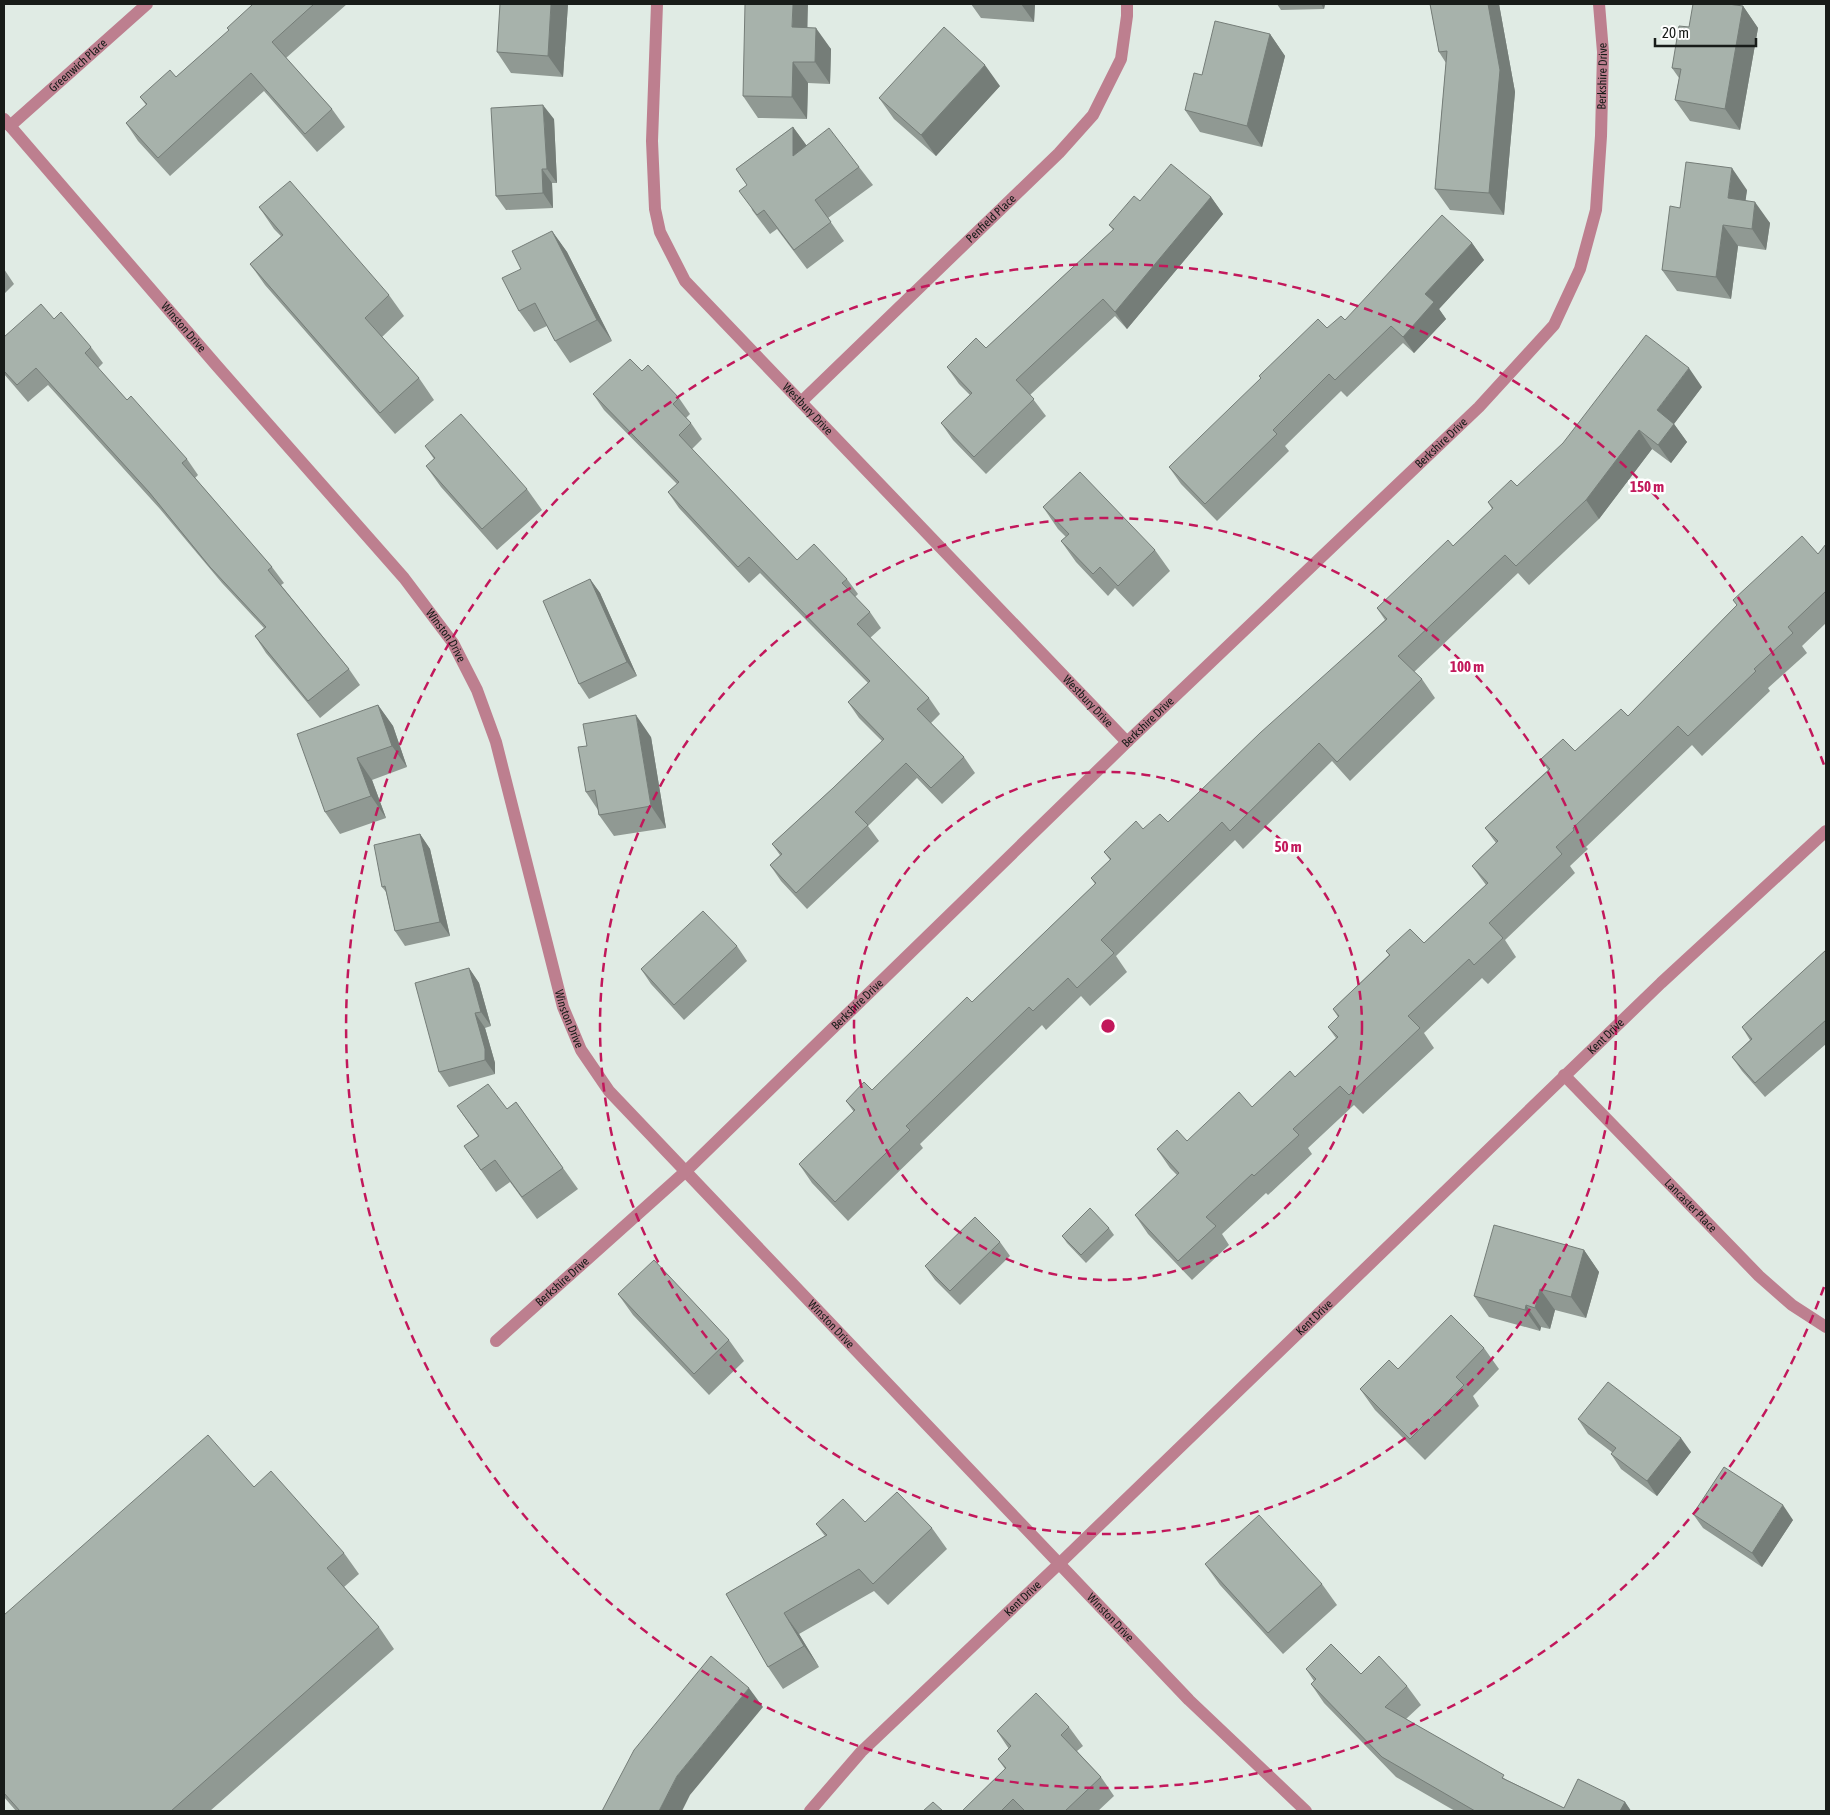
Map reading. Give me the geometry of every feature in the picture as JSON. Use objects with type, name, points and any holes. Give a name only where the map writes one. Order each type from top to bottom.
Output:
[{"type":"street","name":"Greenwich Place","points":[[7,123],[147,4]]},
{"type":"street","name":"Westbury Drive","points":[[657,4],[652,141],[655,209],[660,232],[685,281],[1127,742]]},
{"type":"street","name":"Penfield Place","points":[[801,402],[1059,153],[1092,115],[1121,58],[1128,16],[1127,4]]},
{"type":"street","name":"Berkshire Drive","points":[[496,1340],[686,1171],[1127,742],[1479,407],[1554,325],[1580,269],[1596,210],[1602,136],[1603,52],[1599,4]]},
{"type":"street","name":"Winston Drive","points":[[7,123],[216,366],[404,578],[453,643],[477,690],[496,742],[563,1007],[581,1050],[609,1091],[1189,1700],[1306,1811]]},
{"type":"street","name":"Kent Drive","points":[[810,1811],[861,1752],[1060,1563],[1660,982],[1826,831]]},
{"type":"street","name":"Lancaster Place","points":[[1564,1075],[1759,1276],[1792,1305],[1826,1327]]},
{"type":"building","points":[[250,4],[314,4],[272,42],[332,109],[305,134],[251,73],[158,158],[126,123],[147,104],[140,97],[170,70],[176,77],[229,30],[227,28],[252,5]]},
{"type":"building","points":[[500,4],[551,4],[548,56],[497,52]]},
{"type":"building","points":[[745,4],[793,4],[792,27],[816,28],[815,62],[793,62],[792,97],[743,96]]},
{"type":"building","points":[[1430,4],[1488,4],[1500,70],[1489,193],[1435,189],[1447,51],[1439,52]]},
{"type":"building","points":[[1693,4],[1743,6],[1725,109],[1675,100],[1681,69],[1672,68],[1679,26],[1689,27]]},
{"type":"building","points":[[1215,21],[1270,34],[1247,126],[1185,110],[1194,73],[1202,75]]},
{"type":"building","points":[[944,27],[985,65],[921,135],[879,98]]},
{"type":"building","points":[[543,105],[547,169],[542,169],[543,193],[496,196],[491,108]]},
{"type":"building","points":[[793,127],[793,156],[829,128],[859,167],[815,200],[831,222],[794,250],[764,210],[757,215],[739,191],[747,185],[736,169]]},
{"type":"building","points":[[1686,162],[1732,168],[1728,198],[1755,202],[1752,229],[1723,225],[1716,277],[1662,270],[1670,206],[1680,208]]},
{"type":"building","points":[[1171,164],[1211,197],[1115,312],[1103,299],[1016,380],[1034,399],[974,457],[941,423],[972,393],[947,367],[976,338],[986,348],[1114,229],[1109,225],[1134,196],[1140,201]]},
{"type":"building","points":[[290,181],[389,295],[365,318],[419,378],[380,413],[250,264],[283,235],[259,207]]},
{"type":"building","points":[[1442,215],[1472,243],[1425,294],[1434,302],[1403,337],[1391,326],[1335,380],[1329,374],[1273,430],[1277,434],[1205,504],[1169,467],[1261,378],[1259,376],[1318,319],[1327,328],[1341,316],[1345,320]]},
{"type":"building","points":[[552,231],[597,320],[555,341],[535,303],[519,311],[502,278],[521,269],[512,251]]},
{"type":"building","points":[[41,304],[54,319],[61,312],[91,347],[85,353],[127,400],[131,396],[187,459],[182,463],[272,567],[268,570],[349,669],[308,701],[255,636],[266,627],[210,567],[149,492],[36,368],[17,385],[4,371],[4,337]]},
{"type":"building","points":[[1646,335],[1689,368],[1657,410],[1674,424],[1658,445],[1639,430],[1586,500],[1516,566],[1505,555],[1398,656],[1422,679],[1337,762],[1319,743],[1230,831],[1222,822],[1101,940],[1114,953],[1077,988],[1068,978],[1033,1011],[1029,1007],[906,1126],[910,1130],[835,1202],[799,1164],[855,1110],[846,1101],[864,1082],[872,1090],[967,997],[972,1002],[1096,883],[1091,878],[1111,859],[1104,852],[1136,821],[1143,829],[1160,814],[1168,822],[1260,733],[1387,619],[1377,608],[1448,540],[1453,546],[1493,508],[1488,502],[1511,480],[1517,486],[1563,443]]},
{"type":"building","points":[[630,359],[642,371],[648,365],[679,398],[673,404],[691,423],[679,435],[797,560],[814,544],[847,579],[842,583],[870,612],[857,624],[929,698],[917,709],[964,757],[931,788],[906,763],[855,812],[868,825],[796,893],[770,865],[782,854],[772,844],[884,739],[848,702],[870,681],[749,557],[738,567],[668,492],[679,482],[593,394]]},
{"type":"building","points":[[461,414],[527,489],[482,529],[426,466],[435,458],[425,446]]},
{"type":"building","points":[[1080,472],[1155,550],[1118,586],[1100,567],[1093,574],[1061,541],[1069,534],[1043,507]]},
{"type":"building","points":[[1802,536],[1818,554],[1826,544],[1826,591],[1788,627],[1793,633],[1754,669],[1756,671],[1688,736],[1678,726],[1573,828],[1574,830],[1556,847],[1562,854],[1489,923],[1503,938],[1474,965],[1469,959],[1408,1016],[1420,1028],[1349,1095],[1340,1086],[1293,1129],[1299,1135],[1254,1176],[1252,1174],[1206,1217],[1216,1226],[1178,1261],[1135,1215],[1179,1173],[1157,1149],[1177,1130],[1187,1141],[1239,1092],[1252,1107],[1290,1071],[1295,1077],[1338,1037],[1328,1027],[1339,1016],[1333,1009],[1390,955],[1386,951],[1410,929],[1424,943],[1488,883],[1472,866],[1498,841],[1485,828],[1550,769],[1541,759],[1563,739],[1575,751],[1621,709],[1628,716],[1737,605],[1733,600]]},
{"type":"building","points":[[590,579],[627,662],[579,684],[543,601]]},
{"type":"building","points":[[378,705],[392,746],[357,758],[371,796],[325,812],[297,734]]},
{"type":"building","points":[[636,715],[651,806],[599,815],[595,790],[586,792],[578,747],[587,746],[583,724]]},
{"type":"building","points":[[420,834],[440,922],[395,931],[385,886],[382,887],[374,845]]},
{"type":"building","points":[[703,911],[737,946],[674,1005],[641,969]]},
{"type":"building","points":[[1826,950],[1826,1020],[1755,1083],[1732,1057],[1752,1039],[1742,1027]]},
{"type":"building","points":[[469,968],[481,1012],[475,1013],[485,1049],[485,1060],[439,1072],[415,983]]},
{"type":"building","points":[[488,1084],[507,1109],[516,1102],[563,1168],[522,1197],[495,1160],[481,1170],[464,1146],[479,1136],[457,1106]]},
{"type":"building","points":[[1090,1208],[1109,1228],[1081,1255],[1062,1236]]},
{"type":"building","points":[[975,1217],[1000,1242],[950,1291],[925,1266]]},
{"type":"building","points":[[1494,1225],[1584,1250],[1571,1297],[1540,1289],[1535,1308],[1526,1305],[1525,1310],[1474,1296]]},
{"type":"building","points":[[654,1260],[729,1340],[694,1374],[618,1294]]},
{"type":"building","points":[[1451,1315],[1484,1348],[1456,1377],[1464,1385],[1410,1439],[1360,1389],[1389,1360],[1398,1369]]},
{"type":"building","points":[[1608,1382],[1681,1438],[1647,1481],[1611,1454],[1616,1448],[1578,1419]]},
{"type":"building","points":[[208,1435],[254,1487],[271,1471],[344,1553],[327,1568],[379,1627],[171,1811],[20,1811],[4,1793],[4,1615]]},
{"type":"building","points":[[1724,1467],[1783,1505],[1752,1553],[1693,1514]]},
{"type":"building","points":[[897,1492],[932,1528],[873,1584],[859,1569],[784,1613],[804,1646],[768,1667],[726,1594],[827,1535],[816,1524],[843,1499],[865,1522]]},
{"type":"building","points":[[1259,1515],[1322,1584],[1268,1633],[1205,1564]]},
{"type":"building","points":[[1331,1644],[1361,1674],[1379,1656],[1407,1686],[1385,1707],[1504,1775],[1502,1778],[1564,1808],[1578,1779],[1625,1802],[1620,1811],[1475,1811],[1382,1757],[1311,1684],[1316,1679],[1306,1669]]},
{"type":"building","points":[[711,1656],[749,1688],[677,1776],[659,1811],[602,1811],[634,1750]]},
{"type":"building","points":[[1036,1693],[1069,1727],[1061,1735],[1101,1777],[1065,1811],[1025,1811],[1013,1799],[1001,1811],[962,1811],[1006,1768],[998,1759],[1011,1746],[997,1731]]},
{"type":"building","points":[[933,1802],[943,1811],[923,1811]]}]
